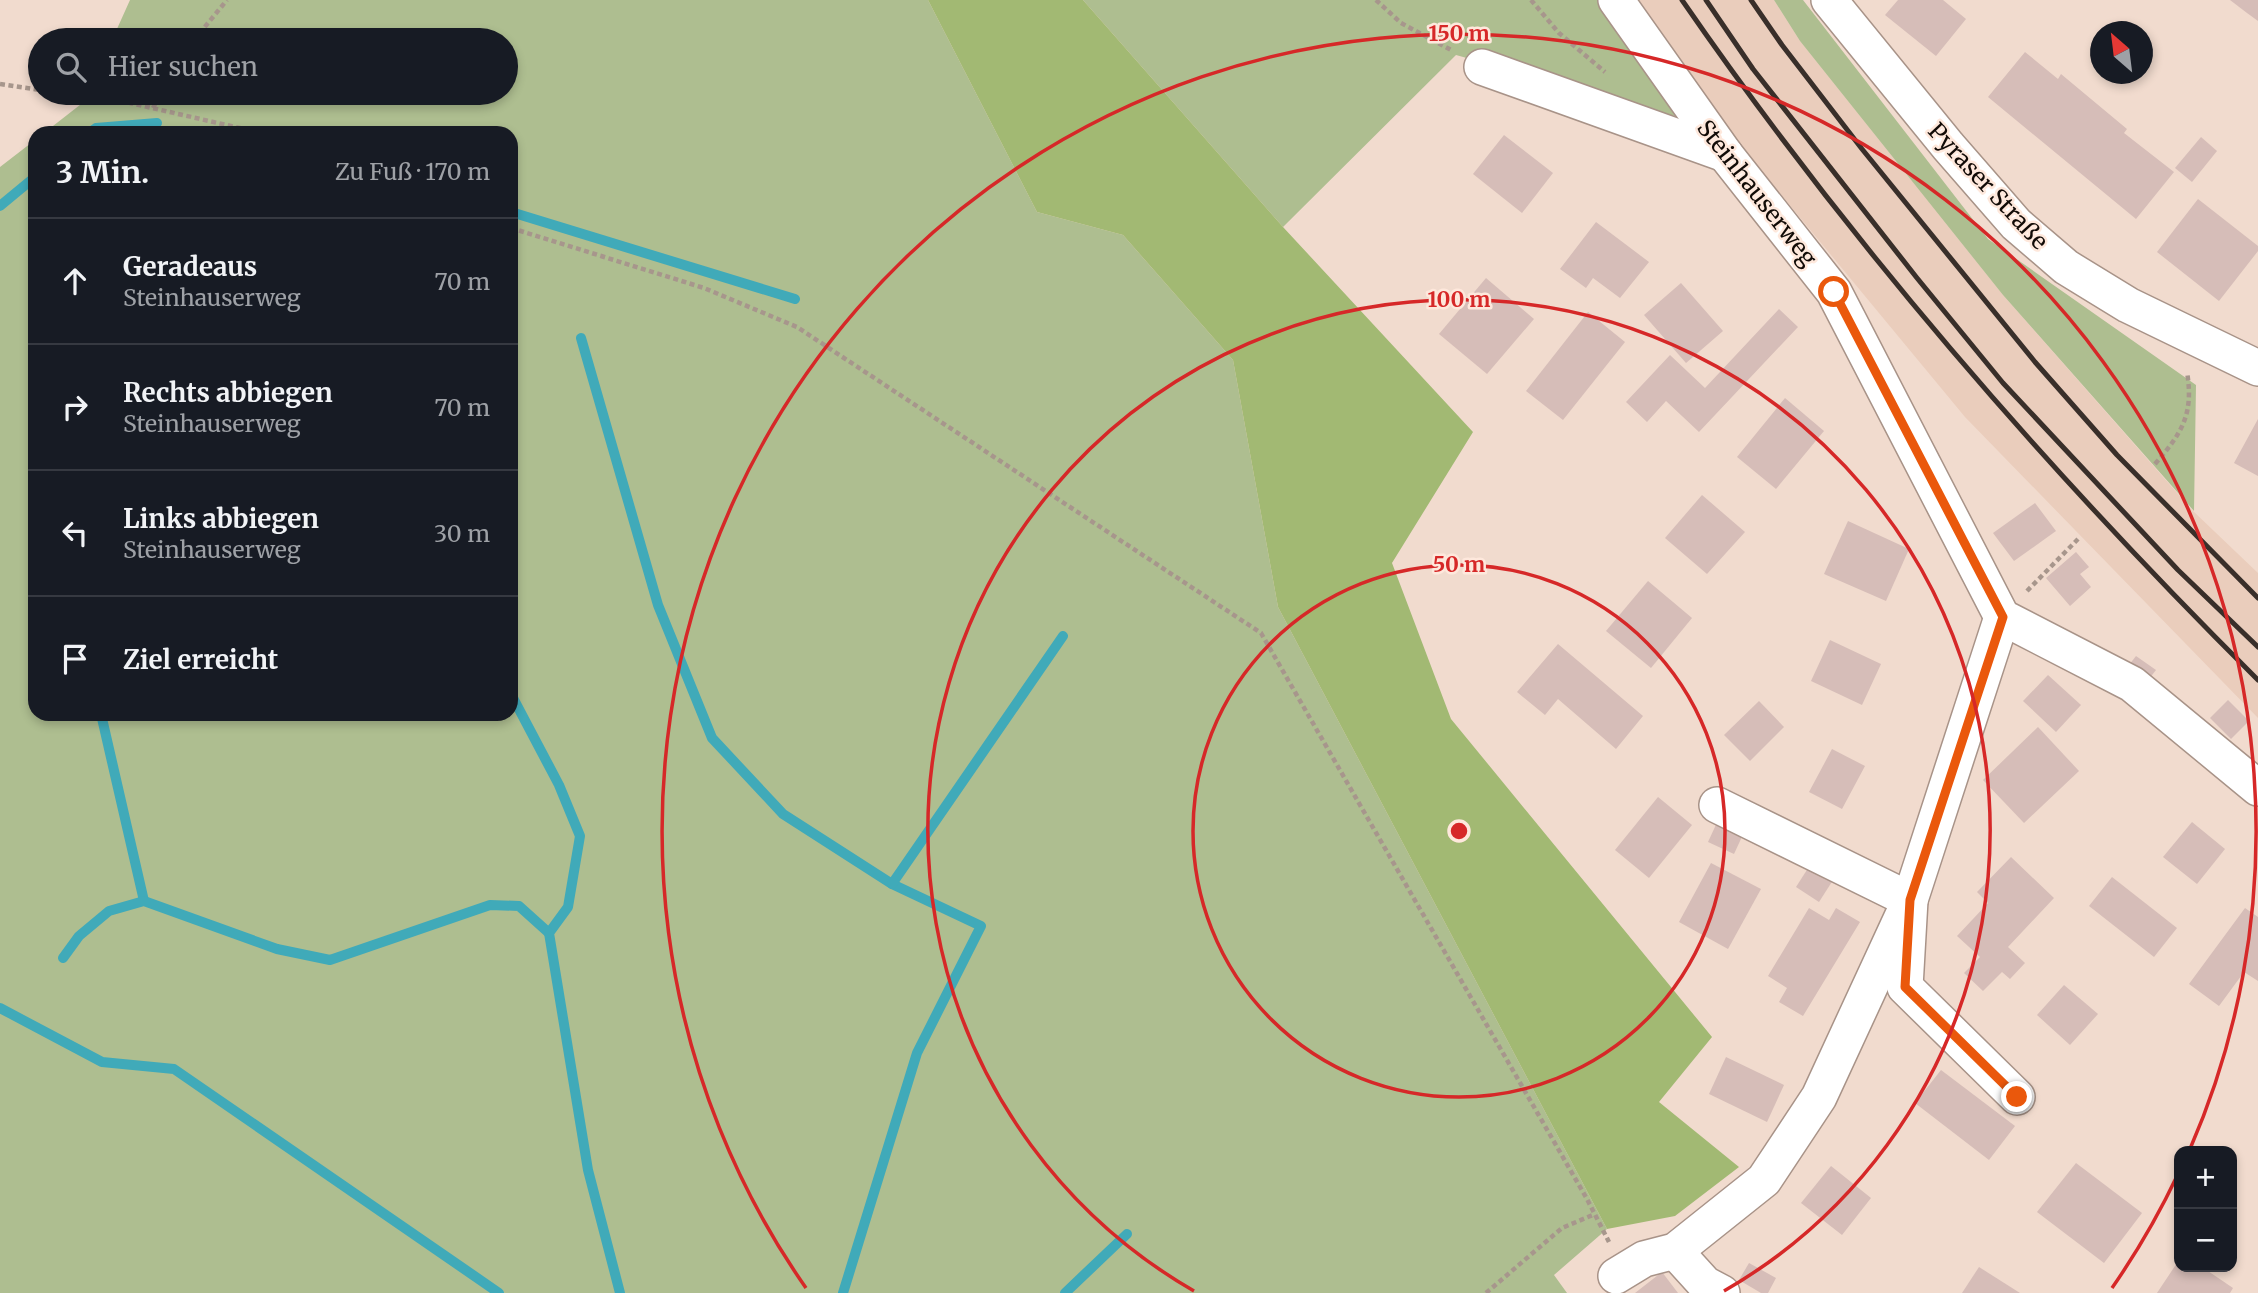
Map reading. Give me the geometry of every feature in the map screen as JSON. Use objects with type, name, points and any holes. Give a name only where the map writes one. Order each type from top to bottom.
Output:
[{"type":"street","name":"Steinhauserweg","points":[[1616,0],[1725,154],[1834,292],[2003,617]]},
{"type":"street","name":"Pyraser Straße","points":[[1829,0],[1948,146],[2016,224],[2066,267],[2128,305],[2258,368]]},
{"type":"street","points":[[1482,67],[1725,154]]},
{"type":"street","points":[[1616,1276],[1644,1259],[1675,1251],[1764,1180],[1819,1097],[1910,900],[2003,617],[2132,684],[2258,788]]},
{"type":"street","points":[[1717,805],[1910,900]]},
{"type":"street","points":[[1910,900],[1905,987],[2017,1097]]},
{"type":"street","points":[[1675,1251],[1705,1284],[1722,1293]]},
{"type":"path","points":[[204,28],[228,0]]},
{"type":"path","points":[[1376,0],[1401,23],[1482,67]]},
{"type":"path","points":[[0,85],[28,88]]},
{"type":"path","points":[[139,105],[231,126]]},
{"type":"path","points":[[518,230],[704,288],[797,327],[1261,633],[1587,1199],[1610,1245],[1616,1276]]},
{"type":"path","points":[[2155,464],[2184,426],[2188,411],[2190,392],[2180,330]]},
{"type":"path","points":[[2003,617],[2078,539]]},
{"type":"path","points":[[1486,1293],[1562,1228],[1595,1214]]},
{"type":"shaded area","points":[[1620,0],[1774,0],[1800,41],[2003,295],[2193,511],[2258,573],[2258,718],[1965,417]]},
{"type":"green space","points":[[130,0],[928,0],[1037,212],[1123,235],[1233,360],[1278,607],[1607,1229],[1554,1275],[1567,1293],[0,1293],[0,167],[28,145],[28,721],[518,721],[518,126],[53,126],[80,105],[518,105],[518,28],[117,28]]},
{"type":"green space","points":[[928,0],[1083,0],[1283,227],[1473,432],[1392,563],[1451,719],[1712,1037],[1659,1102],[1739,1167],[1675,1216],[1607,1229],[1278,607],[1233,360],[1123,235],[1037,212]]},
{"type":"green space","points":[[1083,0],[1620,0],[1693,121],[1456,55],[1283,227]]},
{"type":"green space","points":[[1774,0],[1803,0],[1988,239],[2196,385],[2194,511],[2003,295],[1800,41]]},
{"type":"building","points":[[1898,0],[1943,0],[1966,19],[1936,56],[1885,15]]},
{"type":"building","points":[[2230,0],[2258,0],[2258,21],[2247,13]]},
{"type":"building","points":[[2025,52],[2058,79],[2061,74],[2127,129],[2124,133],[2174,172],[2136,219],[1988,97]]},
{"type":"building","points":[[1504,135],[1553,173],[1522,213],[1473,174]]},
{"type":"building","points":[[2201,137],[2217,151],[2192,182],[2175,168]]},
{"type":"building","points":[[2198,199],[2258,246],[2258,251],[2219,301],[2157,252]]},
{"type":"building","points":[[1596,222],[1649,262],[1620,298],[1593,278],[1586,288],[1560,269]]},
{"type":"building","points":[[1486,278],[1534,319],[1487,374],[1439,334]]},
{"type":"building","points":[[1681,283],[1723,331],[1686,363],[1644,315]]},
{"type":"building","points":[[1779,309],[1798,327],[1699,432],[1666,401],[1647,422],[1626,402],[1670,355],[1705,388]]},
{"type":"building","points":[[1588,312],[1625,342],[1563,420],[1526,391]]},
{"type":"building","points":[[1785,398],[1824,431],[1776,489],[1737,457]]},
{"type":"building","points":[[2258,419],[2258,476],[2234,463]]},
{"type":"building","points":[[1702,495],[1745,532],[1707,574],[1665,538]]},
{"type":"building","points":[[2035,503],[2056,531],[2014,561],[1993,533]]},
{"type":"building","points":[[1848,521],[1909,549],[1886,601],[1824,574]]},
{"type":"building","points":[[2076,552],[2089,567],[2080,574],[2091,587],[2070,606],[2046,578]]},
{"type":"building","points":[[1648,581],[1692,618],[1651,668],[1606,631]]},
{"type":"building","points":[[1830,640],[1881,664],[1862,705],[1811,681]]},
{"type":"building","points":[[1558,644],[1643,716],[1616,749],[1558,699],[1545,715],[1517,692]]},
{"type":"building","points":[[2136,656],[2156,670],[2149,679],[2129,665]]},
{"type":"building","points":[[2048,675],[2081,705],[2056,732],[2023,701]]},
{"type":"building","points":[[2228,700],[2249,721],[2231,739],[2210,718]]},
{"type":"building","points":[[1759,701],[1784,727],[1750,761],[1724,735]]},
{"type":"building","points":[[2038,727],[2079,771],[2024,823],[1983,780]]},
{"type":"building","points":[[1832,749],[1865,766],[1842,809],[1809,792]]},
{"type":"building","points":[[1658,797],[1692,825],[1649,878],[1615,850]]},
{"type":"building","points":[[1720,816],[1746,828],[1734,854],[1708,842]]},
{"type":"building","points":[[2192,822],[2225,849],[2197,884],[2163,857]]},
{"type":"building","points":[[2011,857],[2054,898],[2008,947],[2025,963],[2010,979],[2002,972],[1983,991],[1964,973],[1980,957],[1957,936],[1988,903],[1977,892]]},
{"type":"building","points":[[1812,862],[1835,877],[1819,902],[1796,887]]},
{"type":"building","points":[[1711,863],[1761,889],[1728,949],[1679,922]]},
{"type":"building","points":[[2112,877],[2177,928],[2154,957],[2089,906]]},
{"type":"building","points":[[1809,908],[1829,920],[1836,908],[1860,922],[1803,1016],[1779,1002],[1787,988],[1768,976]]},
{"type":"building","points":[[2245,908],[2258,917],[2258,981],[2244,972],[2219,1006],[2189,984]]},
{"type":"building","points":[[2064,985],[2098,1014],[2070,1045],[2037,1015]]},
{"type":"building","points":[[1726,1057],[1784,1085],[1767,1122],[1709,1094]]},
{"type":"building","points":[[1941,1070],[2015,1126],[1989,1160],[1915,1103]]},
{"type":"building","points":[[2076,1163],[2142,1213],[2104,1263],[2037,1212]]},
{"type":"building","points":[[1831,1166],[1871,1198],[1842,1235],[1801,1203]]},
{"type":"building","points":[[1749,1263],[1776,1278],[1768,1293],[1761,1293],[1739,1280]]},
{"type":"building","points":[[1979,1267],[2020,1293],[1962,1293]]},
{"type":"building","points":[[2174,1268],[2174,1272],[2209,1272],[2233,1288],[2230,1293],[2157,1293]]},
{"type":"building","points":[[1662,1272],[1678,1293],[1635,1293]]},
{"type":"waterway","points":[[120,126],[157,123]]},
{"type":"waterway","points":[[0,206],[28,183]]},
{"type":"waterway","points":[[518,214],[795,299]]},
{"type":"waterway","points":[[581,338],[658,605],[712,738],[783,814],[892,884],[981,926],[917,1053],[843,1293]]},
{"type":"waterway","points":[[892,884],[1063,636]]},
{"type":"waterway","points":[[518,707],[559,785],[580,836],[568,907],[549,933],[588,1170],[620,1293]]},
{"type":"waterway","points":[[103,721],[144,901]]},
{"type":"waterway","points":[[63,958],[79,936],[109,911],[144,901],[277,949],[330,960],[490,905],[519,906],[549,933]]},
{"type":"waterway","points":[[0,1008],[102,1062],[174,1069],[499,1293]]},
{"type":"waterway","points":[[1065,1293],[1127,1234]]},
{"type":"railway","points":[[1682,0],[1814,180],[1954,353],[2103,520],[2258,680]]},
{"type":"railway","points":[[1706,0],[1753,69],[2003,383],[2178,570],[2258,647]]},
{"type":"railway","points":[[1751,0],[1862,149],[2035,362],[2117,455],[2258,598]]},
{"type":"route","points":[[1834,292],[1881,387],[2003,617],[1910,900],[1905,987],[2017,1097]]}]
